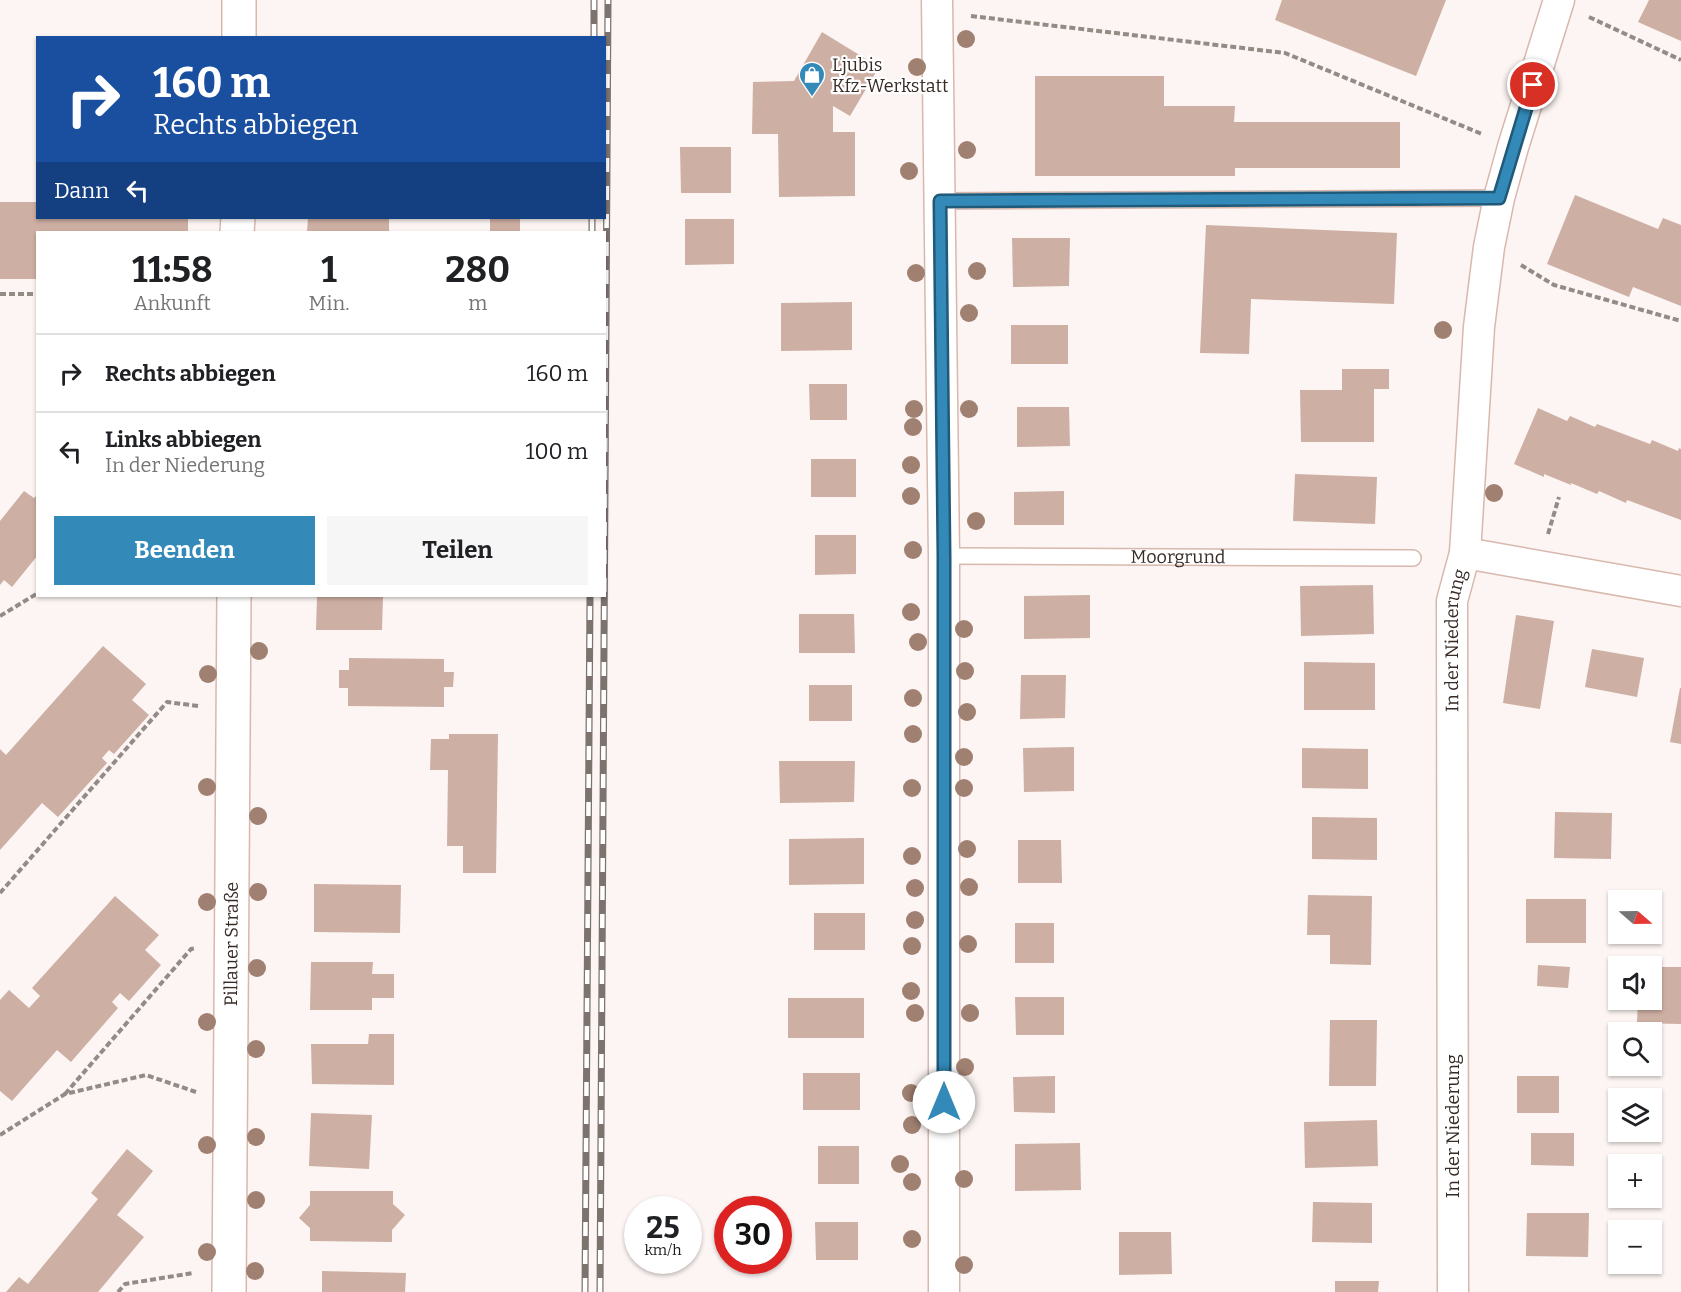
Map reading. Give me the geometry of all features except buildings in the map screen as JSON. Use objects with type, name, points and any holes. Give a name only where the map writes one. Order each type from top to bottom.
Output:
[{"type":"street","points":[[239,0],[239,36]]},
{"type":"street","points":[[937,0],[944,556],[944,1292]]},
{"type":"street","name":"In der Niederung","points":[[1453,1292],[1452,601],[1465,553],[1479,327],[1489,247],[1513,147],[1559,1]]},
{"type":"street","points":[[1465,553],[1681,591]]},
{"type":"street","name":"Pillauer Straße","points":[[229,1280],[234,597]]},
{"type":"lane","points":[[940,201],[1499,198]]},
{"type":"lane","name":"Moorgrund","points":[[944,556],[1413,558]]},
{"type":"path","points":[[1559,1],[1681,60]]},
{"type":"path","points":[[963,16],[1285,53],[1513,147]]},
{"type":"path","points":[[1489,247],[1554,285],[1681,321]]},
{"type":"path","points":[[0,294],[36,294]]},
{"type":"path","points":[[0,615],[36,594]]},
{"type":"path","points":[[0,893],[167,702],[234,710]]},
{"type":"path","points":[[0,1135],[65,1094],[191,949],[232,937]]},
{"type":"path","points":[[65,1094],[146,1075],[231,1104]]},
{"type":"path","points":[[118,1292],[125,1284],[229,1280]]},
{"type":"railway","points":[[594,0],[594,36]]},
{"type":"railway","points":[[606,323],[608,0]]},
{"type":"railway","points":[[592,219],[592,231]]},
{"type":"railway","points":[[585,1292],[590,597]]},
{"type":"railway","points":[[600,1292],[604,597]]},
{"type":"place","name":"Ljubis Kfz-Werkstatt","points":[[812,98]]},
{"type":"route","points":[[944,1102],[944,556],[940,201],[1499,198],[1533,85]]}]
